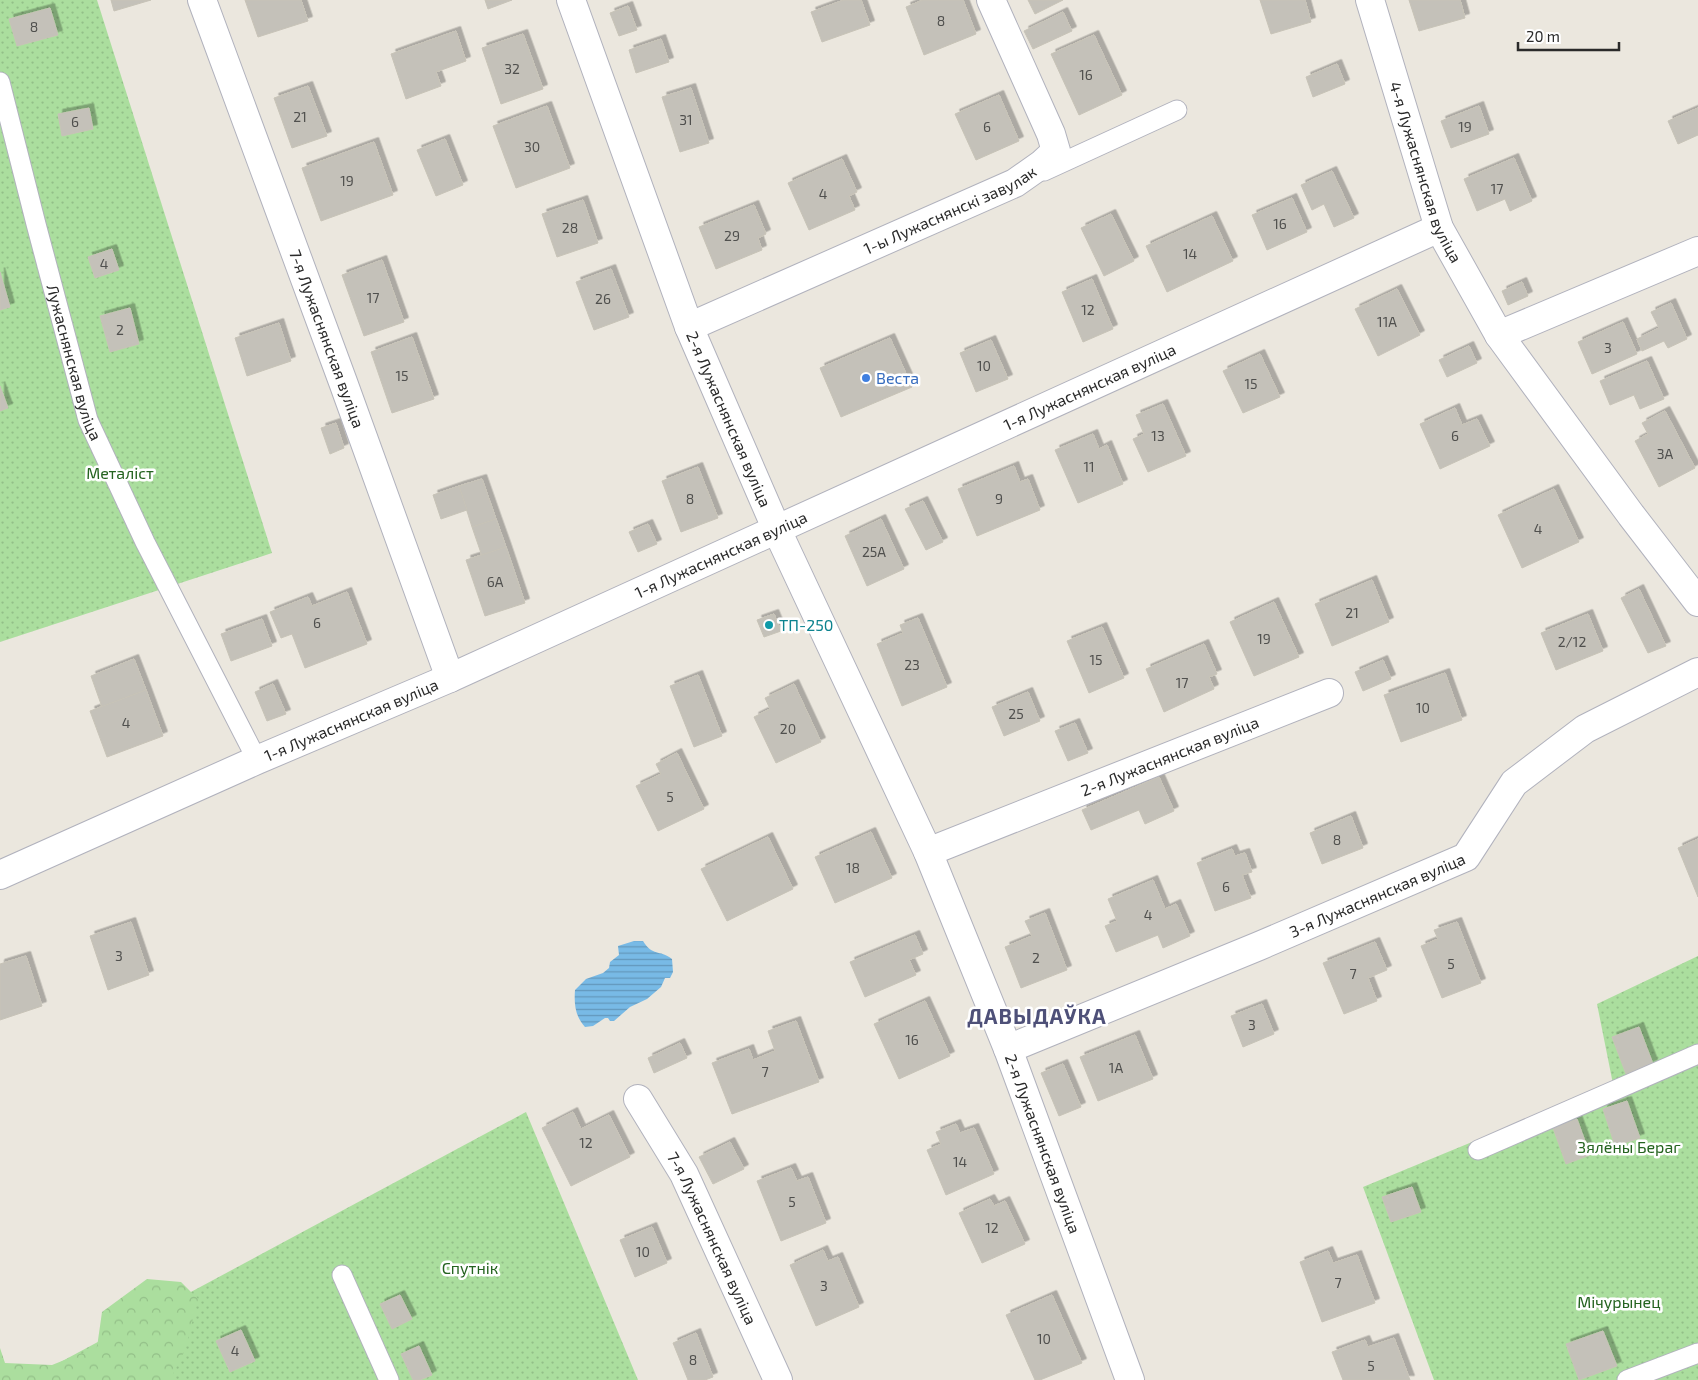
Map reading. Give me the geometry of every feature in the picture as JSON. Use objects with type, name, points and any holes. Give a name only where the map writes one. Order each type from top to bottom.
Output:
[{"type":"street","name":"7-я Лужаснянская вуліца","points":[[202,0],[340,372],[450,678]]},
{"type":"street","name":"2-я Лужаснянская вуліца","points":[[570,0],[689,327],[776,528],[928,852],[1008,1049],[1130,1380]]},
{"type":"street","name":"1-ы Лужаснянскі завулак","points":[[689,327],[1015,183],[1042,164],[1056,151],[1051,134],[991,0]]},
{"type":"street","name":"4-я Лужаснянская вуліца","points":[[1370,0],[1439,228],[1499,335],[1630,515],[1698,602]]},
{"type":"street","name":"1-я Лужаснянская вуліца","points":[[0,875],[257,760],[450,678],[776,528],[1439,228]]},
{"type":"street","points":[[1499,335],[1698,251]]},
{"type":"street","name":"3-я Лужаснянская вуліца","points":[[1008,1049],[1259,946],[1466,857],[1514,783],[1585,729],[1698,672]]},
{"type":"street","name":"2-я Лужаснянская вуліца","points":[[928,852],[1328,693]]},
{"type":"street","name":"7-я Лужаснянская вуліца","points":[[638,1099],[684,1174],[778,1380]]},
{"type":"lane","name":"Лужаснянская вуліца","points":[[0,82],[88,420],[146,542],[257,760]]},
{"type":"lane","points":[[1015,183],[1177,110]]},
{"type":"lane","points":[[1478,1150],[1698,1054]]},
{"type":"lane","points":[[342,1275],[388,1380]]},
{"type":"lane","points":[[1626,1380],[1698,1353]]},
{"type":"green space","name":"Металіст","points":[[0,0],[97,0],[272,553],[0,642]]},
{"type":"green space","points":[[1698,956],[1698,1380],[1434,1380],[1363,1187],[1613,1084],[1597,1004]]},
{"type":"green space","name":"Спутнік","points":[[526,1112],[638,1380],[27,1380]]},
{"type":"green space","points":[[147,1279],[181,1282],[198,1299],[185,1350],[170,1380],[0,1380],[0,1348],[5,1363],[52,1365],[97,1347],[102,1312]]},
{"type":"water","points":[[634,941],[643,941],[653,951],[672,959],[673,972],[670,978],[665,978],[661,987],[647,999],[630,1007],[614,1021],[605,1018],[593,1026],[585,1027],[579,1019],[576,1010],[575,990],[586,979],[603,973],[609,968],[610,962],[619,955],[618,946]]},
{"type":"building","points":[[111,0],[151,0],[114,11]]},
{"type":"building","points":[[245,0],[301,0],[308,21],[258,37]]},
{"type":"building","points":[[485,0],[512,0],[488,9]]},
{"type":"building","points":[[844,0],[861,0],[870,25],[822,42],[811,12]]},
{"type":"building","points":[[923,0],[963,0],[976,34],[924,55],[906,7]]},
{"type":"building","points":[[1028,0],[1063,0],[1035,14]]},
{"type":"building","points":[[1260,0],[1305,0],[1311,22],[1271,34]]},
{"type":"building","points":[[1409,0],[1460,0],[1465,18],[1419,31]]},
{"type":"building","points":[[628,6],[637,30],[619,36],[610,13]]},
{"type":"building","points":[[50,8],[58,35],[17,46],[9,19]]},
{"type":"building","points":[[1063,12],[1072,31],[1033,49],[1024,31]]},
{"type":"building","points":[[456,31],[466,61],[436,72],[441,86],[406,99],[391,54]]},
{"type":"building","points":[[523,34],[543,89],[501,104],[482,48]]},
{"type":"building","points":[[1094,35],[1122,95],[1079,115],[1051,54]]},
{"type":"building","points":[[661,39],[669,62],[636,73],[629,50]]},
{"type":"building","points":[[1337,64],[1345,84],[1313,97],[1306,77]]},
{"type":"building","points":[[308,86],[327,136],[292,148],[274,98]]},
{"type":"building","points":[[691,88],[709,143],[680,152],[662,97]]},
{"type":"building","points":[[999,95],[1019,141],[976,160],[955,114]]},
{"type":"building","points":[[547,106],[570,168],[516,188],[493,126]]},
{"type":"building","points":[[1479,106],[1489,134],[1451,148],[1441,121]]},
{"type":"building","points":[[89,108],[93,129],[62,136],[58,114]]},
{"type":"building","points":[[1698,108],[1698,135],[1678,144],[1668,121]]},
{"type":"building","points":[[445,139],[463,185],[436,196],[417,150]]},
{"type":"building","points":[[374,142],[393,195],[321,221],[302,168]]},
{"type":"building","points":[[1514,158],[1532,201],[1510,211],[1505,199],[1477,211],[1464,179]]},
{"type":"building","points":[[842,159],[857,192],[849,196],[855,210],[809,230],[788,183]]},
{"type":"building","points":[[1332,171],[1354,218],[1334,227],[1324,204],[1312,210],[1301,185]]},
{"type":"building","points":[[1292,198],[1307,232],[1267,250],[1252,215]]},
{"type":"building","points":[[583,200],[598,243],[557,257],[542,214]]},
{"type":"building","points":[[754,205],[766,234],[758,238],[762,250],[716,269],[699,227]]},
{"type":"building","points":[[1111,214],[1134,261],[1104,276],[1081,228]]},
{"type":"building","points":[[1212,216],[1233,261],[1167,292],[1146,246]]},
{"type":"building","points":[[112,249],[119,270],[95,278],[88,257]]},
{"type":"building","points":[[382,260],[404,322],[364,336],[342,275]]},
{"type":"building","points":[[611,269],[629,317],[594,330],[576,282]]},
{"type":"building","points":[[0,272],[10,307],[0,310]]},
{"type":"building","points":[[1092,279],[1113,329],[1083,342],[1062,292]]},
{"type":"building","points":[[1522,282],[1528,296],[1508,305],[1502,291]]},
{"type":"building","points":[[1397,289],[1420,335],[1378,356],[1355,309]]},
{"type":"building","points":[[1671,303],[1687,339],[1668,348],[1664,341],[1642,351],[1637,339],[1659,328],[1651,312]]},
{"type":"building","points":[[130,308],[139,344],[110,352],[100,316]]},
{"type":"building","points":[[1623,322],[1637,354],[1592,374],[1578,342]]},
{"type":"building","points":[[279,323],[291,361],[247,376],[235,338]]},
{"type":"building","points":[[412,337],[434,399],[392,413],[371,352]]},
{"type":"building","name":"Веста","points":[[890,338],[912,387],[841,417],[820,368]]},
{"type":"building","points":[[991,340],[1008,379],[976,392],[960,353]]},
{"type":"building","points":[[1469,346],[1477,363],[1447,377],[1439,360]]},
{"type":"building","points":[[1260,354],[1280,397],[1243,413],[1223,371]]},
{"type":"building","points":[[1647,361],[1664,399],[1640,409],[1634,395],[1610,405],[1600,381]]},
{"type":"building","points":[[0,386],[8,408],[0,411]]},
{"type":"building","points":[[1163,404],[1186,456],[1148,472],[1133,439],[1144,434],[1136,415]]},
{"type":"building","points":[[1455,408],[1462,425],[1477,419],[1490,446],[1440,469],[1420,424]]},
{"type":"building","points":[[1665,411],[1695,468],[1659,487],[1635,441],[1648,434],[1642,423]]},
{"type":"building","points":[[336,423],[344,448],[330,454],[321,428]]},
{"type":"building","points":[[1093,434],[1099,449],[1107,445],[1123,484],[1078,503],[1055,450]]},
{"type":"building","points":[[1014,466],[1020,482],[1028,479],[1040,510],[977,536],[958,489]]},
{"type":"building","points":[[698,467],[718,518],[681,532],[662,481]]},
{"type":"building","points":[[482,479],[496,519],[472,527],[459,486]]},
{"type":"building","points":[[459,486],[467,510],[441,519],[433,495]]},
{"type":"building","points":[[1554,489],[1579,542],[1522,568],[1498,515]]},
{"type":"building","points":[[923,501],[943,542],[926,550],[905,509]]},
{"type":"building","points":[[496,519],[506,547],[482,556],[472,527]]},
{"type":"building","points":[[881,519],[904,569],[867,586],[845,536]]},
{"type":"building","points":[[648,524],[657,544],[638,552],[629,532]]},
{"type":"building","points":[[506,547],[525,603],[485,616],[466,560]]},
{"type":"building","points":[[1372,580],[1389,622],[1332,646],[1315,604]]},
{"type":"building","points":[[1639,589],[1666,646],[1648,653],[1621,598]]},
{"type":"building","points":[[347,592],[367,644],[305,668],[292,634],[281,638],[270,612],[308,597],[312,606]]},
{"type":"building","points":[[1274,602],[1299,657],[1254,676],[1230,622]]},
{"type":"building","name":"ТП-250","points":[[774,614],[781,631],[764,637],[757,620]]},
{"type":"building","points":[[1588,614],[1603,651],[1556,670],[1541,633]]},
{"type":"building","points":[[918,618],[947,687],[902,706],[877,644],[903,633],[900,625]]},
{"type":"building","points":[[262,619],[272,646],[231,661],[221,634]]},
{"type":"building","points":[[1102,627],[1124,678],[1089,693],[1067,641]]},
{"type":"building","points":[[1204,644],[1217,674],[1209,677],[1214,689],[1164,712],[1146,669]]},
{"type":"building","points":[[134,659],[146,690],[102,707],[91,676]]},
{"type":"building","points":[[1383,660],[1391,679],[1363,691],[1355,672]]},
{"type":"building","points":[[1445,673],[1462,720],[1401,742],[1384,695]]},
{"type":"building","points":[[698,675],[722,736],[694,747],[670,686]]},
{"type":"building","points":[[273,684],[286,714],[267,721],[255,692]]},
{"type":"building","points":[[794,684],[821,742],[776,763],[754,717],[770,709],[765,698]]},
{"type":"building","points":[[146,690],[163,736],[107,757],[90,711]]},
{"type":"building","points":[[1028,692],[1040,721],[1004,736],[992,707]]},
{"type":"building","points":[[1075,723],[1088,753],[1068,761],[1055,731]]},
{"type":"building","points":[[677,753],[704,809],[658,831],[636,786],[661,774],[656,764]]},
{"type":"building","points":[[1159,777],[1174,811],[1145,824],[1139,810],[1091,830],[1082,810]]},
{"type":"building","points":[[1351,816],[1363,848],[1322,864],[1310,833]]},
{"type":"building","points":[[871,832],[892,878],[835,903],[815,857]]},
{"type":"building","points":[[768,837],[793,889],[727,921],[701,869]]},
{"type":"building","points":[[1698,839],[1698,897],[1678,848]]},
{"type":"building","points":[[1232,849],[1235,856],[1245,853],[1252,872],[1242,875],[1251,898],[1215,911],[1197,863]]},
{"type":"building","points":[[1153,880],[1165,909],[1176,904],[1190,936],[1163,948],[1158,935],[1116,952],[1105,926],[1117,921],[1108,899]]},
{"type":"building","points":[[1045,913],[1067,970],[1021,988],[1005,947],[1032,936],[1025,921]]},
{"type":"building","points":[[131,922],[149,975],[108,990],[90,936]]},
{"type":"building","points":[[1457,922],[1481,983],[1442,998],[1421,946],[1438,939],[1434,930]]},
{"type":"building","points":[[915,935],[923,954],[909,960],[916,975],[865,997],[850,962]]},
{"type":"building","points":[[1375,942],[1387,970],[1368,978],[1377,1001],[1344,1014],[1323,963]]},
{"type":"building","points":[[26,956],[42,1006],[0,1020],[0,964]]},
{"type":"building","points":[[925,1001],[950,1056],[899,1079],[874,1024]]},
{"type":"building","points":[[1262,1004],[1274,1034],[1243,1047],[1231,1016]]},
{"type":"building","points":[[796,1021],[819,1082],[732,1114],[712,1063],[749,1049],[753,1060],[775,1051],[768,1031]]},
{"type":"building","points":[[1639,1027],[1653,1064],[1626,1074],[1612,1037]]},
{"type":"building","points":[[1135,1035],[1153,1079],[1098,1101],[1080,1057]]},
{"type":"building","points":[[680,1043],[687,1058],[654,1073],[648,1058]]},
{"type":"building","points":[[1063,1064],[1081,1107],[1059,1116],[1041,1073]]},
{"type":"building","points":[[1627,1101],[1640,1138],[1615,1146],[1603,1109]]},
{"type":"building","points":[[573,1112],[581,1129],[609,1115],[630,1157],[571,1186],[542,1128]]},
{"type":"building","points":[[1577,1119],[1590,1155],[1566,1164],[1553,1128]]},
{"type":"building","points":[[956,1124],[960,1133],[974,1128],[994,1174],[946,1195],[927,1150],[941,1144],[936,1132]]},
{"type":"building","points":[[730,1142],[744,1169],[713,1184],[699,1157]]},
{"type":"building","points":[[791,1168],[797,1181],[808,1177],[826,1223],[781,1241],[757,1181]]},
{"type":"building","points":[[1412,1187],[1421,1212],[1391,1222],[1382,1197]]},
{"type":"building","points":[[990,1199],[994,1206],[1005,1201],[1025,1244],[982,1263],[959,1213]]},
{"type":"building","points":[[652,1227],[667,1263],[635,1277],[620,1240]]},
{"type":"building","points":[[823,1250],[828,1261],[838,1257],[859,1307],[816,1326],[790,1265]]},
{"type":"building","points":[[1328,1251],[1333,1263],[1357,1255],[1375,1303],[1322,1322],[1300,1262]]},
{"type":"building","points":[[400,1295],[412,1319],[392,1329],[380,1304]]},
{"type":"building","points":[[1052,1295],[1082,1363],[1040,1380],[1035,1380],[1006,1315]]},
{"type":"building","points":[[241,1330],[255,1361],[230,1372],[216,1341]]},
{"type":"building","points":[[1603,1331],[1617,1366],[1579,1380],[1566,1344]]},
{"type":"building","points":[[696,1333],[713,1377],[705,1380],[688,1380],[673,1343]]},
{"type":"building","points":[[1394,1338],[1410,1380],[1343,1380],[1332,1352],[1365,1340],[1368,1347]]},
{"type":"building","points":[[419,1346],[432,1375],[420,1380],[413,1380],[401,1354]]},
{"type":"place","name":"Веста","points":[[866,378]]},
{"type":"place","name":"ТП-250","points":[[769,625]]},
{"type":"district","name":"ДАВЫДАЎКА","points":[[1037,1017]]},
{"type":"park label","name":"Зялёны Бераг","points":[[1629,1147]]},
{"type":"park label","name":"Мічурынец","points":[[1619,1302]]}]
